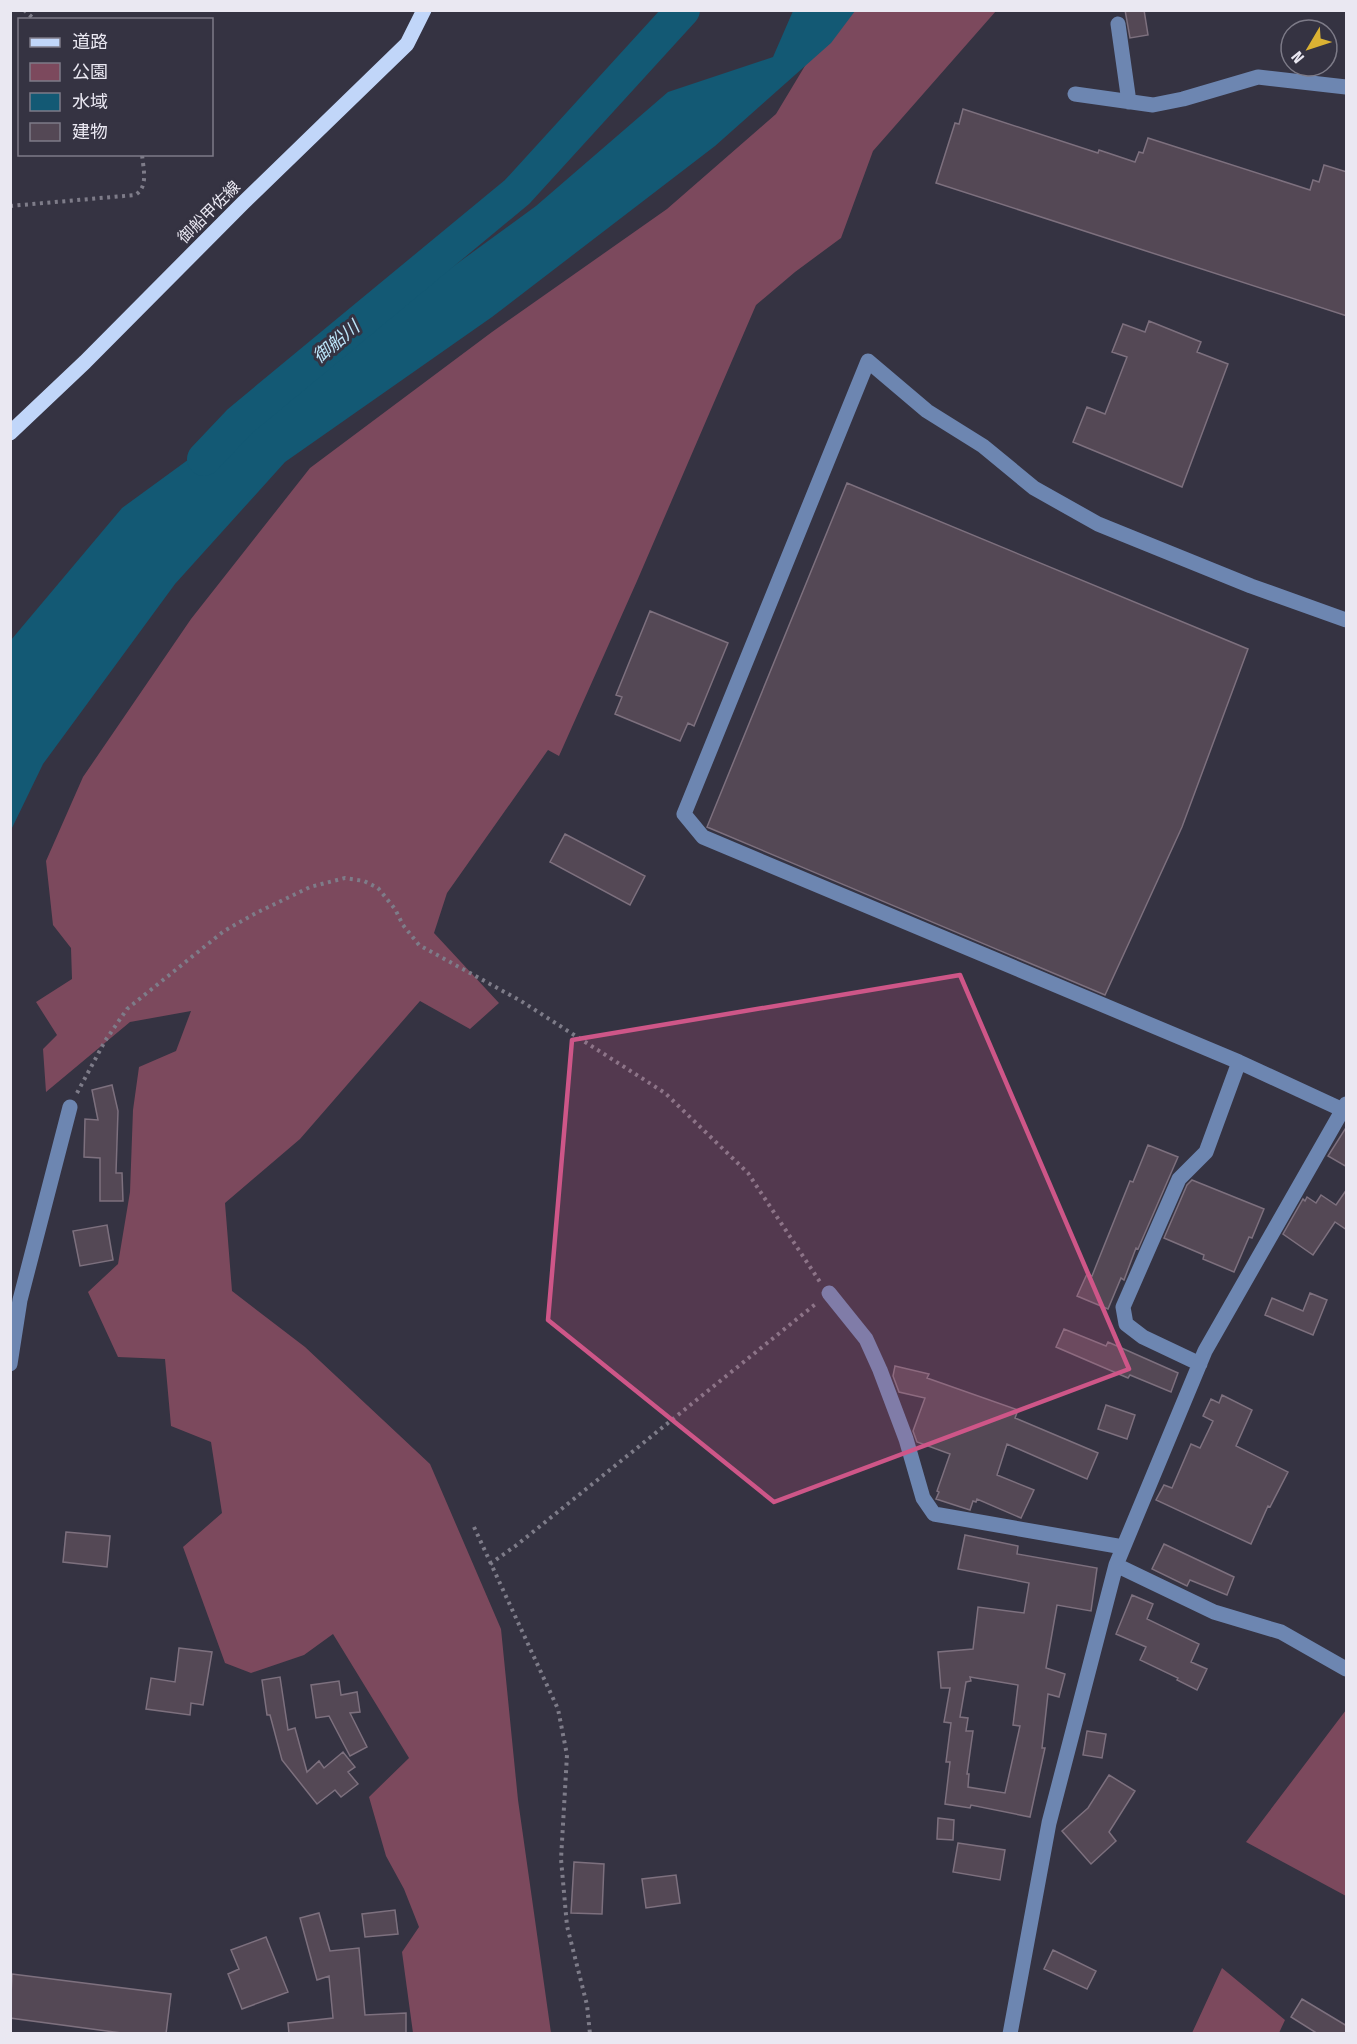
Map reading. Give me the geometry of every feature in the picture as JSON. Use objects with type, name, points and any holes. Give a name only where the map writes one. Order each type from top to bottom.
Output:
[{"type":"main road","name":"御船甲佐線","points":[[10,433],[85,363],[242,204],[407,44],[424,10]]},
{"type":"street","points":[[1118,24],[1129,102]]},
{"type":"street","points":[[1075,94],[1153,105],[1183,99],[1258,76],[1347,87]]},
{"type":"street","points":[[1010,2034],[1049,1823],[1116,1565],[1200,1364],[1296,1189],[1345,1107],[703,837],[684,814],[868,361],[927,411],[984,446],[1034,488],[1098,524],[1251,586],[1347,620]]},
{"type":"street","points":[[1200,1364],[1143,1337],[1126,1324],[1123,1307],[1179,1179],[1206,1152],[1239,1062]]},
{"type":"street","points":[[10,1364],[20,1300],[70,1107]]},
{"type":"street","points":[[829,1293],[866,1339],[906,1439],[923,1498],[934,1514],[1123,1547]]},
{"type":"street","points":[[1116,1565],[1214,1612],[1281,1632],[1347,1669]]},
{"type":"path","points":[[10,206],[135,195],[144,186],[142,156]]},
{"type":"path","points":[[70,1107],[105,1041],[127,1009],[224,931],[256,912],[310,887],[345,878],[364,880],[378,888],[419,945],[521,1001],[665,1093],[748,1173],[813,1274],[829,1293],[518,1544],[490,1564]]},
{"type":"path","points":[[474,1527],[558,1709],[567,1755],[561,1859],[567,1926],[587,2005],[590,2034]]},
{"type":"highlighted area","points":[[960,975],[1129,1369],[774,1502],[548,1320],[572,1040]]},
{"type":"green space","points":[[838,11],[996,11],[873,151],[841,238],[756,305],[559,756],[548,750],[447,893],[434,933],[499,1003],[470,1029],[420,1001],[300,1139],[225,1203],[232,1291],[305,1347],[430,1464],[501,1629],[518,1800],[551,2033],[413,2033],[402,1952],[419,1927],[404,1889],[386,1856],[369,1797],[409,1758],[333,1634],[304,1655],[251,1673],[225,1663],[183,1547],[222,1513],[211,1442],[171,1426],[165,1359],[118,1357],[88,1292],[118,1264],[130,1192],[133,1110],[139,1067],[176,1051],[191,1011],[130,1022],[46,1092],[43,1049],[57,1035],[36,1002],[72,979],[71,948],[53,925],[46,861],[83,777],[191,619],[310,468],[492,332],[667,209],[776,114]]},
{"type":"green space","points":[[1346,1710],[1346,1896],[1246,1842]]},
{"type":"green space","points":[[1222,1968],[1285,2020],[1279,2033],[1192,2033]]},
{"type":"water","points":[[793,11],[855,11],[831,43],[715,146],[492,317],[285,462],[175,584],[43,764],[11,830],[11,640],[122,508],[536,206],[668,92],[773,57]]},
{"type":"building","points":[[1125,10],[1144,10],[1148,35],[1130,38]]},
{"type":"building","points":[[963,109],[1098,153],[1099,150],[1135,162],[1139,152],[1143,153],[1148,138],[1310,190],[1313,180],[1319,182],[1324,165],[1347,172],[1347,316],[936,183],[955,123],[959,124]]},
{"type":"building","points":[[1149,321],[1201,342],[1197,352],[1228,364],[1182,487],[1073,442],[1087,407],[1105,414],[1127,357],[1112,352],[1123,324],[1145,332]]},
{"type":"building","points":[[847,483],[1248,649],[1182,827],[1105,995],[707,827]]},
{"type":"building","points":[[650,611],[728,643],[694,726],[688,723],[680,741],[615,714],[622,697],[616,695]]},
{"type":"building","points":[[565,834],[645,876],[630,905],[550,862]]},
{"type":"building","points":[[112,1085],[118,1111],[116,1173],[122,1173],[123,1201],[100,1201],[100,1158],[84,1157],[85,1119],[98,1120],[92,1090]]},
{"type":"building","points":[[1347,1126],[1347,1167],[1328,1156]]},
{"type":"building","points":[[1148,1145],[1178,1157],[1138,1249],[1136,1248],[1124,1280],[1121,1278],[1108,1309],[1077,1296],[1087,1274],[1092,1276],[1130,1181],[1133,1182]]},
{"type":"building","points":[[1192,1180],[1264,1209],[1234,1272],[1203,1259],[1204,1255],[1164,1238],[1187,1185]]},
{"type":"building","points":[[1347,1189],[1347,1230],[1335,1222],[1313,1255],[1283,1234],[1303,1199],[1305,1201],[1307,1197],[1316,1203],[1321,1195],[1336,1205]]},
{"type":"building","points":[[107,1225],[113,1260],[80,1266],[73,1231]]},
{"type":"building","points":[[1310,1293],[1327,1300],[1313,1335],[1265,1315],[1272,1298],[1303,1311]]},
{"type":"building","points":[[1064,1329],[1106,1346],[1108,1342],[1178,1373],[1171,1392],[1130,1375],[1128,1378],[1056,1347]]},
{"type":"building","points":[[895,1366],[929,1374],[927,1378],[1018,1410],[1015,1418],[1098,1453],[1087,1479],[1007,1444],[997,1475],[1034,1490],[1021,1518],[977,1499],[976,1502],[973,1501],[970,1510],[936,1499],[950,1454],[917,1442],[913,1431],[925,1398],[899,1392],[893,1376]]},
{"type":"building","points":[[1222,1395],[1252,1410],[1236,1446],[1288,1472],[1270,1507],[1268,1506],[1251,1544],[1156,1500],[1164,1485],[1172,1488],[1191,1444],[1200,1448],[1213,1421],[1203,1416],[1211,1399],[1219,1403]]},
{"type":"building","points":[[1106,1405],[1135,1415],[1127,1439],[1098,1429]]},
{"type":"building","points":[[66,1532],[110,1536],[107,1567],[63,1562]]},
{"type":"building","points":[[965,1535],[1018,1546],[1017,1554],[1097,1568],[1091,1611],[1057,1605],[1046,1668],[1065,1674],[1059,1697],[1048,1694],[1042,1748],[1045,1748],[1030,1817],[971,1805],[970,1808],[945,1804],[950,1762],[946,1762],[951,1723],[944,1722],[950,1688],[941,1688],[938,1652],[973,1649],[978,1607],[1024,1613],[1029,1583],[958,1569]],"holes":[[[970,1677],[1018,1685],[1013,1725],[1020,1726],[1005,1793],[968,1787],[969,1774],[967,1774],[973,1731],[966,1731],[968,1718],[960,1717],[966,1682],[971,1681]]]},
{"type":"building","points":[[1164,1544],[1234,1577],[1227,1595],[1190,1580],[1187,1586],[1152,1569]]},
{"type":"building","points":[[1132,1595],[1153,1604],[1147,1619],[1199,1644],[1191,1662],[1207,1669],[1197,1690],[1140,1660],[1146,1647],[1116,1634]]},
{"type":"building","points":[[179,1648],[212,1652],[203,1705],[191,1703],[190,1715],[146,1709],[151,1678],[175,1682]]},
{"type":"building","points":[[280,1677],[288,1730],[295,1728],[307,1772],[319,1761],[324,1768],[343,1752],[355,1767],[348,1772],[358,1784],[341,1797],[335,1790],[317,1804],[282,1760],[270,1715],[267,1715],[262,1680]]},
{"type":"building","points":[[339,1681],[341,1695],[357,1692],[360,1712],[350,1713],[367,1747],[350,1756],[329,1716],[316,1718],[311,1685]]},
{"type":"building","points":[[1087,1731],[1106,1734],[1102,1758],[1083,1755]]},
{"type":"building","points":[[1109,1775],[1135,1791],[1109,1832],[1116,1841],[1091,1864],[1062,1831],[1088,1808]]},
{"type":"building","points":[[938,1818],[954,1820],[953,1840],[937,1839]]},
{"type":"building","points":[[958,1843],[1005,1850],[1000,1880],[953,1872]]},
{"type":"building","points":[[574,1862],[604,1864],[602,1914],[571,1913]]},
{"type":"building","points":[[676,1875],[680,1903],[646,1908],[642,1879]]},
{"type":"building","points":[[395,1910],[398,1934],[365,1937],[362,1914]]},
{"type":"building","points":[[319,1913],[330,1951],[359,1948],[365,2015],[406,2013],[406,2034],[289,2034],[288,2023],[333,2018],[329,1976],[317,1980],[300,1918]]},
{"type":"building","points":[[266,1937],[288,1992],[242,2009],[228,1974],[239,1969],[231,1950]]},
{"type":"building","points":[[1053,1950],[1096,1971],[1087,1989],[1044,1969]]},
{"type":"building","points":[[12,1974],[171,1994],[166,2034],[129,2034],[10,2018]]},
{"type":"building","points":[[1302,1999],[1347,2026],[1347,2034],[1318,2034],[1291,2017]]},
{"type":"waterway","name":"御船川","points":[[204,459],[240,421],[517,192],[683,10]]}]
